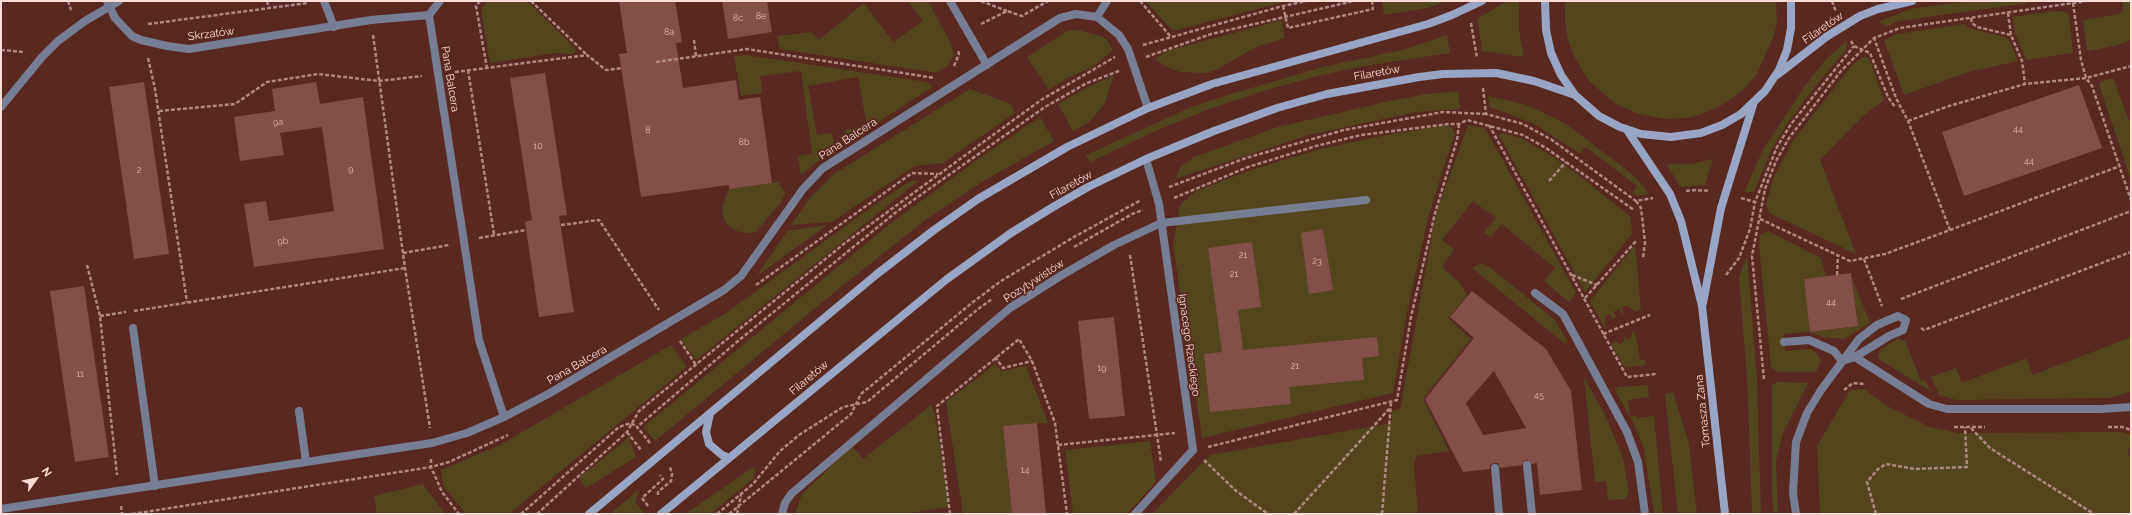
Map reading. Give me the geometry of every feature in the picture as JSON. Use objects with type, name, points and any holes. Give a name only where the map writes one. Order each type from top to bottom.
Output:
[{"type":"main road","points":[[589,514],[877,274],[934,230],[978,199],[1068,147],[1148,108],[1234,77],[1428,24],[1482,1]]},
{"type":"main road","points":[[1545,1],[1546,30],[1551,53],[1561,76],[1576,95],[1599,116],[1627,130],[1664,137],[1694,135],[1728,122],[1753,104],[1775,77],[1789,42],[1792,20],[1791,1]]},
{"type":"main road","name":"Filaretów","points":[[1775,77],[1826,37],[1860,16],[1878,9],[1912,1]]},
{"type":"main road","name":"Filaretów","points":[[661,514],[947,279],[1005,238],[1088,187],[1146,159],[1214,130],[1284,106],[1327,94],[1418,77],[1443,74],[1496,73],[1534,81],[1576,95]]},
{"type":"main road","name":"Tomasza Zana","points":[[1702,306],[1721,208],[1753,104]]},
{"type":"main road","name":"Tomasza Zana","points":[[1627,130],[1670,194],[1681,222],[1702,306],[1725,514]]},
{"type":"main road","points":[[710,414],[706,432],[709,444],[722,455],[729,458]]},
{"type":"street","points":[[1,107],[42,57],[58,41],[108,4],[119,1]]},
{"type":"street","points":[[324,1],[334,27]]},
{"type":"street","points":[[429,15],[440,1]]},
{"type":"street","points":[[950,1],[987,65]]},
{"type":"street","points":[[1107,1],[1097,17],[1119,35],[1128,49],[1148,108]]},
{"type":"street","name":"Skrzatów","points":[[108,4],[123,28],[141,40],[167,46],[189,48],[334,27],[371,20],[429,15]]},
{"type":"street","name":"Pana Balcera","points":[[429,15],[479,340],[504,417],[550,393],[724,290],[741,276],[803,189],[823,168],[1060,18],[1076,14],[1097,17]]},
{"type":"street","name":"Ignacego Rzeckiego","points":[[1146,159],[1159,204],[1193,450]]},
{"type":"street","name":"Pozytywistów","points":[[782,514],[785,503],[791,494],[1010,308],[1062,275],[1127,239],[1161,223],[1366,200]]},
{"type":"street","points":[[1535,293],[1563,314],[1627,432],[1638,462],[1645,514]]},
{"type":"street","points":[[1796,514],[1793,493],[1796,442],[1799,430],[1807,413],[1821,390],[1842,361],[1859,339],[1888,320],[1898,316],[1906,320],[1903,330],[1889,336],[1855,357],[1842,361]]},
{"type":"street","points":[[133,328],[155,486]]},
{"type":"street","points":[[1784,342],[1809,340],[1834,351],[1842,361]]},
{"type":"street","points":[[1855,357],[1929,404],[1947,409],[2101,409],[2131,407]]},
{"type":"street","points":[[299,411],[306,462]]},
{"type":"street","points":[[1,509],[432,443],[467,433],[504,417]]},
{"type":"street","points":[[1135,514],[1193,450]]},
{"type":"street","points":[[1527,464],[1532,514]]},
{"type":"street","points":[[1495,468],[1499,514]]},
{"type":"path","points":[[68,1],[71,10]]},
{"type":"path","points":[[267,1],[269,8]]},
{"type":"path","points":[[480,1],[476,6],[487,68]]},
{"type":"path","points":[[532,1],[587,56],[606,70],[622,68]]},
{"type":"path","points":[[981,1],[1022,16],[1048,1]]},
{"type":"path","points":[[1140,1],[1171,37]]},
{"type":"path","points":[[537,514],[627,432],[639,411],[845,243],[1041,100],[1128,49],[1283,6],[1307,1]]},
{"type":"path","points":[[1283,6],[1288,28],[1373,9],[1372,1]]},
{"type":"path","points":[[1764,379],[1752,256],[1765,189],[1776,161],[1789,138],[1841,71],[1874,38],[1900,28],[2086,1]]},
{"type":"path","points":[[188,302],[159,111],[147,51],[141,40],[145,24],[314,2]]},
{"type":"path","points":[[2073,3],[2081,60],[2086,78],[2092,86],[2131,200]]},
{"type":"path","points":[[948,70],[954,66],[959,54],[955,39],[1007,11]]},
{"type":"path","points":[[2008,13],[2011,35],[2022,61],[2025,84]]},
{"type":"path","points":[[1971,18],[1972,23],[1977,27],[2011,35]]},
{"type":"path","points":[[371,20],[404,268],[432,443],[431,467],[442,492],[459,514]]},
{"type":"path","points":[[1874,38],[1896,98],[1908,121],[1950,230]]},
{"type":"path","points":[[694,40],[696,56]]},
{"type":"path","points":[[656,62],[747,49],[938,78]]},
{"type":"path","points":[[1863,49],[1870,53],[1875,62],[1888,97],[1895,107]]},
{"type":"path","points":[[1,50],[26,52],[42,57]]},
{"type":"path","points":[[159,111],[235,104],[267,82],[318,74],[379,81],[587,56]]},
{"type":"path","points":[[1908,121],[1950,106],[2025,84],[2086,78],[2131,66]]},
{"type":"path","points":[[468,70],[494,234]]},
{"type":"path","points":[[1467,120],[1489,124],[1498,129],[1523,135],[1546,148],[1634,210]]},
{"type":"path","points":[[1193,450],[1391,403],[1397,400],[1411,317],[1435,213],[1457,140],[1459,124]]},
{"type":"path","points":[[1489,124],[1627,377],[1656,374]]},
{"type":"path","points":[[1550,181],[1566,162]]},
{"type":"path","points":[[1760,219],[1850,261],[1885,254],[2120,166]]},
{"type":"path","points":[[741,276],[752,288],[912,173],[938,174]]},
{"type":"path","points":[[1636,201],[1641,208],[1645,242],[1643,258]]},
{"type":"path","points":[[1725,276],[1739,258],[1750,230],[1755,202]]},
{"type":"path","points":[[1895,302],[2131,211]]},
{"type":"path","points":[[561,225],[599,220],[660,312]]},
{"type":"path","points":[[1127,239],[1164,482]]},
{"type":"path","points":[[1585,298],[1637,240]]},
{"type":"path","points":[[1919,326],[1924,330],[2131,252]]},
{"type":"path","points":[[1837,275],[1838,255]]},
{"type":"path","points":[[1864,258],[1888,320]]},
{"type":"path","points":[[87,264],[100,316],[122,514]]},
{"type":"path","points":[[100,316],[404,268]]},
{"type":"path","points":[[1572,275],[1597,285]]},
{"type":"path","points":[[1882,307],[1888,304]]},
{"type":"path","points":[[1603,334],[1650,315]]},
{"type":"path","points":[[950,514],[938,406],[1019,339],[1032,361],[1055,423],[1067,514]]},
{"type":"path","points":[[680,341],[696,365]]},
{"type":"path","points":[[996,357],[1003,368],[1032,361]]},
{"type":"path","points":[[1842,392],[1853,383],[1862,383],[1867,385]]},
{"type":"path","points":[[1382,514],[1391,403]]},
{"type":"path","points":[[1294,514],[1390,408]]},
{"type":"path","points":[[631,423],[637,427]]},
{"type":"path","points":[[521,514],[619,427],[631,423]]},
{"type":"path","points":[[1876,514],[1867,482],[1878,469],[1886,464],[1915,469],[1967,467],[1964,428],[1950,427]]},
{"type":"path","points":[[1971,427],[1990,448],[2094,514]]},
{"type":"path","points":[[2122,427],[2131,430]]},
{"type":"path","points":[[1058,445],[1190,432]]},
{"type":"path","points":[[1193,450],[1236,490],[1268,514]]},
{"type":"path","points":[[132,514],[431,467]]},
{"type":"path","points":[[737,514],[741,494]]},
{"type":"shaded area","points":[[487,1],[527,1],[573,46],[576,50],[575,53],[555,53],[490,63],[481,9]]},
{"type":"shaded area","points":[[908,1],[928,1],[951,44],[954,56],[947,66],[937,73],[780,49],[777,36],[811,32],[819,40],[864,3],[893,42],[923,21]]},
{"type":"shaded area","points":[[1145,1],[1288,1],[1173,31]]},
{"type":"shaded area","points":[[1382,1],[1441,1],[1442,3],[1427,8],[1384,15]]},
{"type":"shaded area","points":[[1507,1],[1519,1],[1519,31],[1524,57],[1482,51],[1477,19]]},
{"type":"shaded area","points":[[1565,1],[1776,1],[1777,22],[1774,35],[1757,74],[1745,88],[1726,103],[1702,114],[1688,118],[1665,119],[1639,114],[1616,104],[1589,81],[1574,56],[1568,40],[1565,21]]},
{"type":"shaded area","points":[[1970,1],[2027,1],[2028,3],[1899,21],[1888,26],[1878,22],[1910,9]]},
{"type":"shaded area","points":[[2122,1],[2131,1],[2131,40],[2115,46],[2087,51],[2083,20],[2120,14],[2123,9]]},
{"type":"shaded area","points":[[2062,11],[2069,15],[2073,53],[2026,60],[2016,36],[2012,17]]},
{"type":"shaded area","points":[[1281,20],[1285,38],[1256,47],[1218,69],[1206,73],[1180,72],[1167,67],[1155,59],[1167,51]]},
{"type":"shaded area","points":[[1964,24],[1969,28],[2008,38],[2018,61],[1969,72],[1904,95],[1884,40],[1897,34]]},
{"type":"shaded area","points":[[1078,30],[1101,36],[1107,40],[1113,50],[1093,67],[1067,78],[1049,90],[1027,57],[1067,31]]},
{"type":"shaded area","points":[[1447,35],[1450,53],[1365,66],[1322,75],[1274,88],[1215,107],[1162,128],[1090,162],[1086,155],[1189,108],[1231,94],[1323,67],[1406,49]]},
{"type":"shaded area","points":[[1847,41],[1846,50],[1814,88],[1786,125],[1770,153],[1754,192],[1744,192],[1763,150],[1804,87],[1826,59]]},
{"type":"shaded area","points":[[746,55],[927,82],[932,87],[848,142],[845,130],[867,126],[858,77],[808,86],[817,135],[832,133],[836,150],[824,156],[801,175],[798,156],[812,153],[801,71],[760,76],[762,93],[741,96],[734,56]]},
{"type":"shaded area","points":[[1865,56],[1869,58],[1884,100],[1862,117],[1820,160],[1856,254],[1769,213],[1766,204],[1774,176],[1794,139],[1853,64]]},
{"type":"shaded area","points":[[1114,75],[1104,105],[1088,123],[1073,131],[1058,104],[1086,88]]},
{"type":"shaded area","points":[[2113,78],[2131,126],[2131,180],[2099,85],[2100,82]]},
{"type":"shaded area","points":[[970,89],[1011,104],[1015,113],[943,163],[915,166],[832,222],[791,225],[809,199],[834,174]]},
{"type":"shaded area","points":[[1458,91],[1460,109],[1416,112],[1309,135],[1175,179],[1181,166],[1194,157],[1278,127],[1394,100],[1427,94]]},
{"type":"shaded area","points":[[1488,96],[1527,105],[1566,124],[1632,174],[1645,188],[1648,194],[1637,196],[1632,193],[1637,186],[1586,147],[1580,154],[1534,124],[1490,107]]},
{"type":"shaded area","points":[[1040,117],[1054,141],[980,183],[924,221],[842,286],[655,441],[643,427],[891,223],[985,154]]},
{"type":"shaded area","points":[[1447,125],[1451,127],[1455,133],[1429,214],[1407,312],[1393,393],[1202,438],[1173,245],[1180,205],[1196,191],[1251,170],[1316,150],[1376,137]]},
{"type":"shaded area","points":[[1468,125],[1485,128],[1576,293],[1569,302],[1544,281],[1555,268],[1502,224],[1490,237],[1484,232],[1496,218],[1473,201],[1442,240],[1454,249],[1442,267],[1460,283],[1467,296],[1448,318],[1471,339],[1423,399],[1449,451],[1417,456],[1414,463],[1418,514],[1152,514],[1210,455],[1392,423],[1392,411],[1400,409],[1436,213]]},
{"type":"shaded area","points":[[1503,133],[1521,138],[1549,154],[1581,177],[1631,217],[1632,234],[1585,292],[1499,135]]},
{"type":"shaded area","points":[[1713,159],[1705,185],[1681,187],[1666,164],[1691,164]]},
{"type":"shaded area","points":[[912,181],[918,181],[696,360],[681,339],[726,313],[855,219],[905,184]]},
{"type":"shaded area","points":[[778,182],[785,192],[782,201],[756,232],[748,233],[736,231],[728,225],[723,217],[722,207],[729,189]]},
{"type":"shaded area","points":[[827,225],[757,276],[787,231]]},
{"type":"shaded area","points":[[1768,231],[1821,258],[1826,276],[1804,279],[1811,332],[1858,326],[1852,278],[1870,323],[1844,339],[1823,337],[1810,332],[1783,334],[1785,351],[1810,349],[1817,354],[1821,360],[1816,372],[1778,372],[1771,367],[1759,246],[1760,235]]},
{"type":"shaded area","points":[[1635,245],[1641,309],[1636,312],[1627,305],[1622,308],[1624,312],[1622,314],[1619,309],[1613,312],[1616,317],[1613,319],[1610,314],[1605,317],[1607,322],[1604,323],[1605,329],[1590,301]]},
{"type":"shaded area","points":[[1747,255],[1757,380],[1761,514],[1752,514],[1747,377],[1739,277]]},
{"type":"shaded area","points":[[1481,263],[1488,266],[1555,320],[1568,342],[1565,344],[1472,268]]},
{"type":"shaded area","points":[[1633,331],[1636,337],[1640,359],[1645,360],[1646,365],[1625,368],[1611,344],[1616,341],[1619,345],[1625,341],[1623,338],[1625,336],[1627,340],[1632,336],[1631,333]]},
{"type":"shaded area","points":[[2131,337],[2131,391],[2108,398],[1956,400],[1939,395],[1931,377],[1956,368],[1962,383],[2026,358],[2033,375]]},
{"type":"shaded area","points":[[1897,339],[1905,341],[1921,381],[1925,380],[1931,391],[1880,360],[1878,357],[1879,351]]},
{"type":"shaded area","points":[[671,345],[687,367],[509,514],[466,514],[444,487],[441,470],[500,445]]},
{"type":"shaded area","points":[[995,364],[1001,371],[1026,366],[1048,423],[1003,426],[1012,514],[963,514],[946,402]]},
{"type":"shaded area","points":[[1584,377],[1606,417],[1623,458],[1629,492],[1625,499],[1608,500],[1606,481],[1595,482]]},
{"type":"shaded area","points":[[1777,382],[1808,383],[1783,433],[1776,461],[1778,514],[1774,514],[1772,496],[1772,385]]},
{"type":"shaded area","points":[[1648,385],[1649,397],[1628,400],[1630,416],[1636,416],[1637,418],[1654,416],[1663,514],[1654,514],[1644,449],[1633,422],[1616,392],[1617,387]]},
{"type":"shaded area","points":[[1864,389],[1889,407],[1930,427],[1958,433],[2123,432],[2131,435],[2131,443],[2127,453],[2131,458],[2131,514],[1820,514],[1817,446],[1850,390]]},
{"type":"shaded area","points":[[1673,392],[1689,444],[1697,514],[1678,514],[1665,394]]},
{"type":"shaded area","points":[[931,405],[935,415],[949,507],[902,514],[795,514],[802,494],[852,446],[863,459]]},
{"type":"shaded area","points":[[629,437],[636,457],[586,488],[579,478]]},
{"type":"shaded area","points":[[1150,441],[1156,482],[1127,514],[1073,514],[1065,450]]},
{"type":"shaded area","points":[[755,466],[754,478],[710,514],[685,514]]},
{"type":"shaded area","points":[[423,484],[445,514],[377,514],[374,496]]},
{"type":"shaded area","points":[[640,489],[635,502],[644,512],[641,514],[610,514]]},
{"type":"building","points":[[619,1],[675,1],[682,42],[676,43],[683,88],[736,80],[739,100],[760,97],[772,183],[729,189],[729,185],[641,197],[619,54],[627,53]]},
{"type":"building","points":[[722,1],[767,1],[772,32],[728,39]]},
{"type":"building","points":[[545,73],[567,215],[559,216],[574,312],[539,317],[525,222],[532,220],[510,78]]},
{"type":"building","points":[[144,82],[169,254],[134,259],[109,87]]},
{"type":"building","points":[[316,82],[320,104],[363,97],[384,249],[254,267],[244,204],[266,201],[269,221],[334,211],[322,127],[280,133],[284,155],[240,161],[234,117],[275,111],[272,89]]},
{"type":"building","points":[[2079,85],[2102,148],[1964,196],[1942,132]]},
{"type":"building","points":[[1323,229],[1333,290],[1309,294],[1301,233]]},
{"type":"building","points":[[1252,242],[1261,307],[1238,310],[1243,350],[1377,337],[1379,356],[1362,358],[1364,380],[1289,387],[1291,404],[1210,412],[1204,354],[1222,352],[1208,248]]},
{"type":"building","points":[[1851,273],[1858,326],[1810,332],[1804,279]]},
{"type":"building","points":[[84,286],[109,457],[75,462],[50,291]]},
{"type":"building","points":[[1472,291],[1546,349],[1571,391],[1582,490],[1540,495],[1537,463],[1532,464],[1527,460],[1524,461],[1522,465],[1500,468],[1498,463],[1494,463],[1490,465],[1490,469],[1463,472],[1425,399],[1474,338],[1450,317]],"holes":[[[1494,371],[1526,428],[1483,435],[1466,403]]]},
{"type":"building","points":[[1114,317],[1125,416],[1089,419],[1078,321]]},
{"type":"building","points":[[1037,423],[1046,514],[1012,514],[1003,426]]}]
